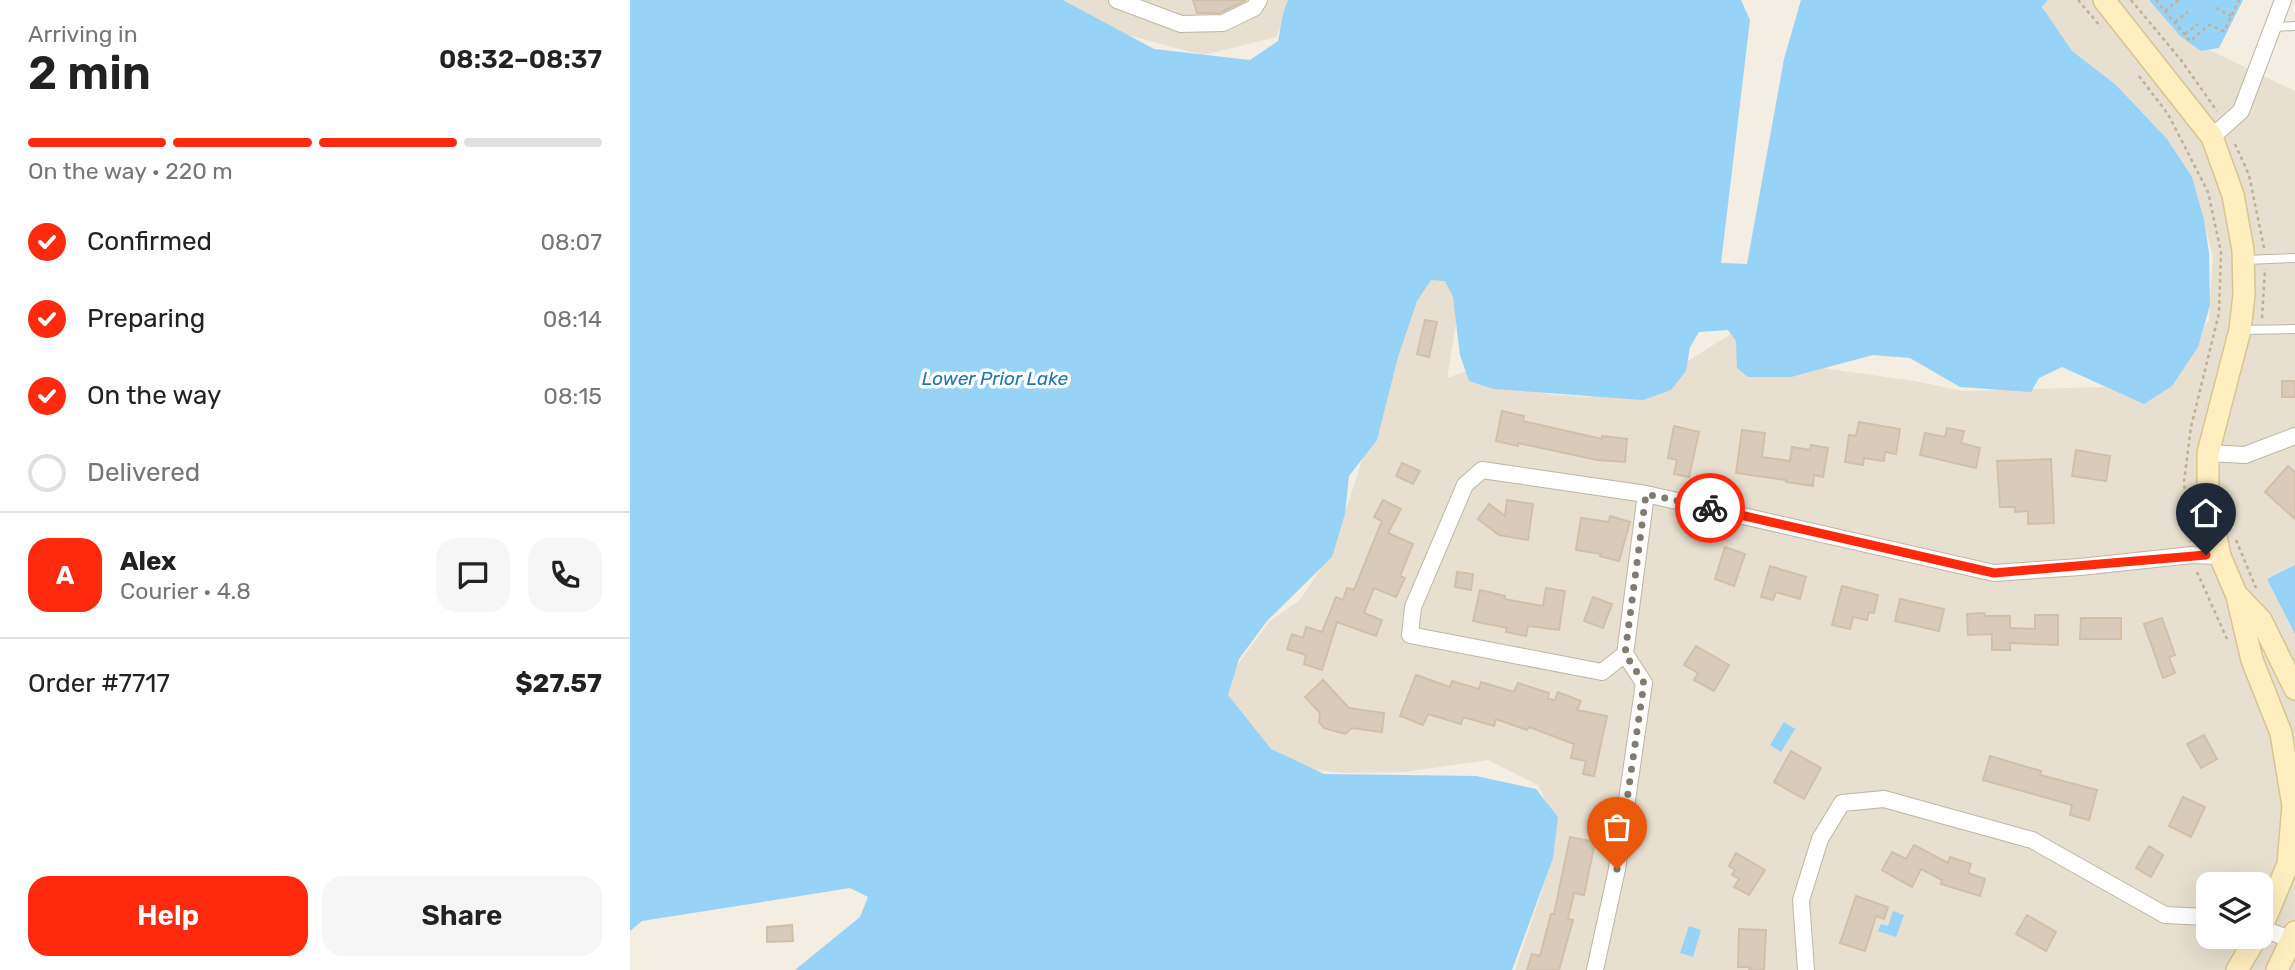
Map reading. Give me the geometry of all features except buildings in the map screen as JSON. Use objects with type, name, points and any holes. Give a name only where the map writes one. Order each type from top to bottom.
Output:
[{"type":"main road","points":[[2105,1],[2213,136],[2233,195],[2243,250],[2244,295],[2240,330],[2208,453],[2208,497],[2220,555],[2237,596],[2252,660],[2281,733],[2293,806],[2278,933],[2277,970]]},
{"type":"main road","points":[[2237,596],[2261,620],[2295,689]]},
{"type":"main road","points":[[2237,970],[2249,949]]},
{"type":"street","points":[[1117,0],[1181,24],[1223,23],[1254,8],[1259,0]]},
{"type":"street","points":[[2213,136],[2241,111],[2283,0]]},
{"type":"street","points":[[2208,453],[2245,455],[2295,436]]},
{"type":"street","points":[[1625,654],[1602,672],[1410,635],[1413,607],[1465,485],[1482,470],[1646,494],[1994,573],[2192,555],[2220,555]]},
{"type":"street","points":[[1595,970],[1617,869],[1644,683],[1625,654],[1646,494]]},
{"type":"street","points":[[1806,970],[1801,900],[1820,839],[1842,803],[1884,799],[2032,840],[2165,915],[2196,916]]},
{"type":"lane","points":[[2273,27],[2295,26]]},
{"type":"lane","points":[[2242,260],[2295,258]]},
{"type":"lane","points":[[2240,330],[2295,329]]},
{"type":"path","points":[[2157,0],[2190,41],[2209,25],[2224,31],[2239,0]]},
{"type":"path","points":[[2165,11],[2178,0]]},
{"type":"path","points":[[2216,8],[2231,16]]},
{"type":"path","points":[[2175,22],[2188,12]]},
{"type":"path","points":[[2185,34],[2198,24]]},
{"type":"shaded area","points":[[1064,0],[1292,0],[1276,37],[1203,55],[1124,34]]},
{"type":"shaded area","points":[[2049,0],[2149,0],[2180,36],[2295,91],[2295,970],[1515,970],[1543,888],[1557,823],[1538,785],[1488,760],[1405,772],[1344,773],[1292,767],[1233,719],[1217,692],[1270,621],[1300,600],[1333,550],[1368,442],[1404,294],[1443,271],[1460,299],[1447,378],[1490,363],[1507,388],[1554,395],[1590,397],[1639,377],[1677,368],[1739,329],[1813,367],[1915,381],[1962,391],[2105,387],[2152,371],[2189,343],[2209,320],[2213,255],[2205,227],[2130,99],[2078,64],[2051,33],[2043,6]]},
{"type":"water","name":"Lower Prior Lake","points":[[630,0],[1063,0],[1154,49],[1250,60],[1278,41],[1288,0],[1741,0],[1750,20],[1721,263],[1747,264],[1784,59],[1801,0],[2048,0],[2042,7],[2072,51],[2116,85],[2167,139],[2192,177],[2204,220],[2209,253],[2210,305],[2198,347],[2172,386],[2144,404],[2062,367],[2039,378],[2031,392],[1960,387],[1910,358],[1873,355],[1791,377],[1748,377],[1737,368],[1736,341],[1728,330],[1699,332],[1690,347],[1686,371],[1671,390],[1643,400],[1494,389],[1469,381],[1460,355],[1453,297],[1445,281],[1431,280],[1417,301],[1398,357],[1377,440],[1349,476],[1345,514],[1332,557],[1267,621],[1239,659],[1228,695],[1271,749],[1324,774],[1476,776],[1536,789],[1558,817],[1553,858],[1512,970],[795,970],[860,917],[868,897],[850,888],[642,921],[630,931]]},
{"type":"water","points":[[2149,0],[2243,0],[2219,48],[2201,51],[2180,36]]},
{"type":"water","points":[[2295,565],[2295,634],[2267,579]]},
{"type":"water","points":[[1784,722],[1795,729],[1781,752],[1770,745]]},
{"type":"water","points":[[1893,911],[1904,915],[1896,937],[1878,931],[1881,924],[1888,926]]},
{"type":"water","points":[[1689,926],[1701,930],[1693,957],[1680,953]]},
{"type":"way so far","points":[[1617,869],[1644,683],[1625,654],[1646,494],[1710,508]]},
{"type":"route","points":[[1710,508],[1994,573],[2206,555]]}]
